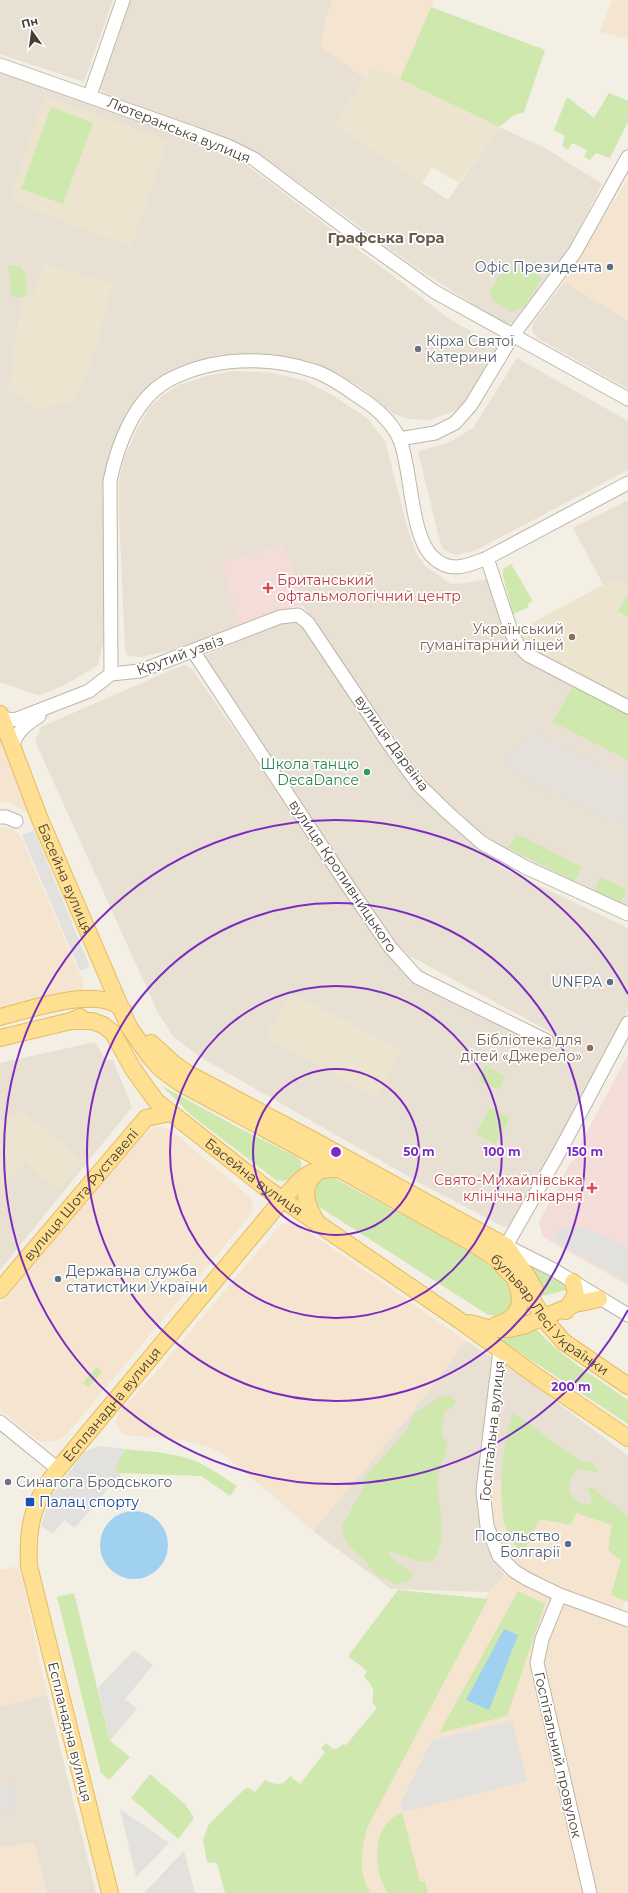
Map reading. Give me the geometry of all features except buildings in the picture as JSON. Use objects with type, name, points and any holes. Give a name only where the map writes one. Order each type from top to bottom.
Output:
[{"type":"main road","name":"Басейна вулиця","points":[[1,715],[40,817],[129,1027],[150,1057],[161,1069],[180,1083],[472,1243]]},
{"type":"main road","points":[[0,1038],[70,1021],[87,1014],[104,1000],[107,992],[107,976]]},
{"type":"main road","points":[[0,1017],[79,998],[104,1000],[121,1008]]},
{"type":"main road","name":"Басейна вулиця","points":[[121,1008],[157,1050],[187,1073],[506,1246]]},
{"type":"main road","name":"Басейна вулиця","points":[[70,1021],[92,1021],[103,1025],[113,1033],[133,1069],[156,1101],[170,1113],[282,1200],[459,1320]]},
{"type":"main road","name":"вулиця Шота Руставелі","points":[[0,1290],[146,1118],[170,1113]]},
{"type":"main road","points":[[320,1226],[310,1210],[306,1192],[310,1180],[323,1169]]},
{"type":"main road","name":"Еспланадна вулиця","points":[[110,1893],[28,1566],[29,1529],[37,1504],[45,1486],[58,1469],[282,1200],[307,1175],[323,1169],[339,1169]]},
{"type":"main road","name":"бульвар Лесі Українки","points":[[472,1243],[496,1258],[514,1277],[561,1339],[581,1355],[628,1386]]},
{"type":"main road","points":[[506,1246],[530,1279],[540,1302],[544,1317]]},
{"type":"main road","points":[[479,1325],[492,1326],[506,1322],[516,1314],[519,1308],[520,1298],[514,1277]]},
{"type":"main road","points":[[561,1339],[560,1326],[562,1318],[576,1294],[573,1282]]},
{"type":"main road","points":[[459,1320],[500,1330],[522,1326],[569,1306],[599,1299]]},
{"type":"main road","points":[[459,1320],[539,1378],[628,1438]]},
{"type":"street","points":[[90,95],[124,0]]},
{"type":"street","name":"Лютеранська вулиця","points":[[0,65],[90,95],[203,136],[254,159],[435,292],[628,399]]},
{"type":"street","points":[[399,439],[435,433],[455,422],[471,405],[513,335],[575,252],[628,157]]},
{"type":"street","points":[[1,715],[11,720],[17,719],[59,704],[89,691],[112,674],[110,481],[115,457],[129,425],[147,400],[164,383],[177,376],[201,367],[221,363],[264,360],[296,366],[316,371],[367,402],[388,421],[399,439],[419,532],[425,549],[434,559],[445,565],[456,568],[487,558],[628,483]]},
{"type":"street","points":[[487,558],[512,634],[518,645],[528,654],[554,669],[628,707]]},
{"type":"street","name":"Крутий узвіз","points":[[112,674],[140,671],[280,617],[298,615],[304,618]]},
{"type":"street","name":"вулиця Дарвіна","points":[[304,618],[406,768],[419,785],[448,813],[482,842],[525,867],[628,914]]},
{"type":"street","name":"вулиця Кропивницького","points":[[193,651],[350,889],[405,966],[417,977],[547,1041]]},
{"type":"street","points":[[12,747],[21,728],[59,704]]},
{"type":"street","points":[[0,817],[6,817],[16,821]]},
{"type":"street","points":[[506,1246],[561,1148],[628,1023]]},
{"type":"street","points":[[472,1243],[506,1246],[554,1270],[599,1299],[628,1315]]},
{"type":"street","name":"Госпітальна вулиця","points":[[500,1350],[484,1491],[487,1526],[499,1556],[514,1571],[560,1595],[628,1620]]},
{"type":"street","points":[[0,1422],[58,1469]]},
{"type":"street","name":"Госпітальний провулок","points":[[560,1595],[542,1639],[537,1663],[590,1893]]},
{"type":"shaded area","points":[[0,0],[113,0],[84,82],[0,54]]},
{"type":"shaded area","points":[[131,0],[333,0],[325,20],[321,47],[365,78],[335,124],[448,200],[499,127],[547,149],[602,184],[560,266],[515,323],[504,324],[415,267],[258,153],[103,94],[100,89]]},
{"type":"shaded area","points":[[333,0],[434,0],[400,79],[372,67],[365,78],[321,48],[325,20]]},
{"type":"shaded area","points":[[612,0],[628,0],[628,39],[600,32]]},
{"type":"shaded area","points":[[372,67],[392,75],[499,127],[459,183],[432,167],[422,183],[335,124]]},
{"type":"shaded area","points":[[0,73],[200,144],[244,163],[451,320],[498,346],[472,395],[466,402],[454,411],[430,420],[408,419],[394,414],[360,387],[317,364],[271,354],[218,355],[174,371],[113,452],[105,635],[98,665],[65,685],[37,695],[0,682]]},
{"type":"shaded area","points":[[45,95],[167,141],[131,247],[13,202],[13,189]]},
{"type":"shaded area","points":[[628,178],[628,320],[564,282]]},
{"type":"shaded area","points":[[43,264],[112,283],[95,351],[75,402],[39,409],[8,390],[23,292],[35,293]]},
{"type":"shaded area","points":[[564,282],[628,320],[628,389],[537,338],[532,331],[533,323]]},
{"type":"shaded area","points":[[517,358],[628,421],[628,470],[476,550],[456,555],[444,550],[440,542],[418,451],[448,443],[473,428]]},
{"type":"shaded area","points":[[231,371],[273,373],[306,381],[337,398],[368,419],[385,441],[408,530],[417,555],[425,566],[451,584],[487,579],[511,649],[524,660],[628,714],[628,909],[501,846],[471,826],[427,783],[303,606],[283,544],[241,626],[177,649],[141,657],[128,656],[125,649],[119,514],[119,482],[123,460],[138,427],[149,409],[163,395],[179,385],[207,376]]},
{"type":"shaded area","points":[[628,500],[628,585],[616,578],[604,586],[573,528]]},
{"type":"shaded area","points":[[283,544],[303,606],[293,607],[241,626],[221,563]]},
{"type":"shaded area","name":"Український гуманітарний ліцей","points":[[616,578],[628,585],[628,704],[524,646],[515,632]]},
{"type":"shaded area","points":[[294,621],[303,626],[375,736],[413,789],[500,867],[628,928],[628,1010],[609,1049],[511,1226],[504,1227],[420,1183],[200,1057],[173,1036],[158,1013],[35,741],[41,727],[171,670],[186,665],[192,669],[389,953],[402,968],[547,1041],[554,1034],[410,956],[393,940],[204,656],[281,623]]},
{"type":"shaded area","points":[[533,731],[628,779],[628,828],[525,781],[504,761]]},
{"type":"shaded area","points":[[0,734],[28,811],[26,812],[13,804],[0,801]]},
{"type":"shaded area","points":[[0,826],[12,829],[20,835],[83,981],[83,990],[79,994],[0,1013]]},
{"type":"shaded area","points":[[34,830],[90,967],[80,971],[22,835]]},
{"type":"shaded area","points":[[291,993],[401,1049],[377,1098],[265,1037]]},
{"type":"shaded area","points":[[95,1042],[106,1060],[113,1060],[132,1107],[0,1270],[0,1063]]},
{"type":"shaded area","name":"Свято-Михайлівська клінічна лікарня","points":[[628,1054],[628,1285],[543,1237],[539,1222],[571,1162],[578,1157],[578,1149]]},
{"type":"shaded area","points":[[24,1112],[83,1161],[58,1191],[25,1162],[0,1190],[0,1120]]},
{"type":"shaded area","points":[[154,1127],[163,1127],[172,1131],[248,1195],[253,1203],[252,1213],[67,1434],[56,1441],[38,1441],[0,1410],[0,1304],[146,1133]]},
{"type":"shaded area","points":[[288,1223],[302,1227],[466,1341],[412,1412],[313,1531],[225,1456],[211,1448],[183,1440],[126,1435],[120,1432],[116,1422],[119,1412],[152,1377],[274,1232],[281,1225]]},
{"type":"shaded area","points":[[579,1226],[628,1247],[628,1282],[553,1240],[558,1229]]},
{"type":"shaded area","points":[[466,1341],[526,1379],[628,1456],[628,1534],[480,1480],[481,1517],[486,1545],[494,1561],[505,1575],[489,1592],[391,1589],[313,1531],[412,1412]]},
{"type":"shaded area","points":[[99,1446],[125,1449],[115,1468],[117,1473],[122,1475],[115,1480],[75,1528],[64,1520],[53,1534],[41,1526],[50,1498],[84,1452]]},
{"type":"shaded area","points":[[490,1480],[500,1480],[555,1504],[609,1522],[628,1534],[628,1592],[621,1613],[565,1594],[512,1564],[499,1545],[490,1513]]},
{"type":"shaded area","points":[[19,1566],[47,1695],[0,1706],[0,1570]]},
{"type":"shaded area","points":[[505,1575],[532,1589],[628,1628],[628,1893],[347,1893],[335,1836],[489,1592]]},
{"type":"shaded area","points":[[134,1650],[153,1665],[125,1699],[137,1709],[110,1741],[98,1688]]},
{"type":"shaded area","points":[[47,1695],[96,1893],[47,1893],[34,1842],[0,1848],[0,1706]]},
{"type":"shaded area","points":[[512,1720],[527,1781],[402,1812],[400,1804],[432,1740]]},
{"type":"shaded area","points":[[10,1783],[16,1808],[0,1812],[0,1786]]},
{"type":"shaded area","points":[[120,1809],[169,1843],[136,1877]]},
{"type":"shaded area","points":[[34,1842],[47,1893],[0,1893],[0,1848]]},
{"type":"shaded area","points":[[184,1851],[195,1893],[144,1893]]},
{"type":"green space","points":[[431,7],[545,50],[524,112],[513,116],[499,127],[400,79]]},
{"type":"green space","points":[[609,93],[628,101],[628,122],[610,158],[596,153],[590,160],[584,157],[587,150],[572,143],[568,150],[562,146],[565,136],[554,130],[567,97],[594,118]]},
{"type":"green space","points":[[51,107],[93,123],[63,204],[21,189]]},
{"type":"green space","points":[[8,265],[21,267],[25,274],[27,297],[12,297]]},
{"type":"green space","points":[[523,266],[542,278],[525,306],[512,312],[492,300],[489,293],[501,272]]},
{"type":"green space","points":[[511,564],[533,601],[527,604],[529,607],[513,614],[503,576],[503,569]]},
{"type":"green space","points":[[628,595],[628,617],[618,611]]},
{"type":"green space","points":[[576,681],[628,707],[628,760],[553,722]]},
{"type":"green space","points":[[517,834],[582,867],[575,881],[508,848]]},
{"type":"green space","points":[[601,877],[627,890],[619,904],[594,891]]},
{"type":"green space","points":[[485,1066],[505,1076],[499,1090],[478,1080]]},
{"type":"green space","points":[[162,1086],[243,1130],[299,1158],[301,1168],[299,1172],[296,1176],[286,1180],[276,1180],[192,1116]]},
{"type":"green space","points":[[490,1108],[510,1118],[495,1144],[476,1134]]},
{"type":"green space","points":[[322,1176],[332,1177],[477,1256],[493,1269],[507,1285],[511,1293],[512,1301],[508,1309],[499,1315],[488,1315],[313,1203],[309,1189]]},
{"type":"green space","points":[[533,1266],[566,1284],[566,1290],[543,1296],[529,1272]]},
{"type":"green space","points":[[534,1327],[555,1348],[628,1400],[628,1424],[501,1340]]},
{"type":"green space","points":[[96,1367],[102,1372],[88,1388],[83,1383]]},
{"type":"green space","points":[[450,1395],[456,1403],[451,1409],[445,1410],[441,1435],[446,1441],[447,1446],[438,1478],[441,1522],[440,1543],[437,1553],[431,1562],[418,1561],[391,1552],[388,1555],[413,1574],[411,1580],[396,1584],[376,1575],[366,1562],[348,1544],[343,1535],[342,1526],[361,1492],[366,1476],[408,1429],[414,1413],[440,1398]]},
{"type":"green space","points":[[513,1413],[582,1462],[592,1462],[599,1472],[577,1469],[571,1478],[569,1491],[576,1500],[584,1504],[591,1504],[592,1498],[588,1488],[592,1488],[628,1516],[628,1602],[611,1595],[621,1560],[608,1550],[612,1525],[576,1513],[571,1525],[540,1519],[522,1555],[508,1534],[504,1523],[501,1491],[503,1456],[509,1424]]},
{"type":"green space","points":[[125,1449],[188,1458],[210,1468],[237,1486],[230,1496],[201,1476],[117,1473],[115,1468]]},
{"type":"green space","points":[[398,1590],[488,1599],[367,1828],[362,1852],[362,1868],[363,1876],[370,1891],[368,1893],[225,1893],[217,1863],[207,1862],[203,1840],[209,1824],[247,1787],[255,1792],[265,1780],[279,1784],[287,1780],[290,1776],[300,1784],[325,1752],[321,1749],[326,1743],[333,1749],[339,1748],[342,1744],[346,1745],[377,1708],[372,1702],[372,1688],[364,1677],[367,1671],[348,1656]]},
{"type":"green space","points":[[518,1591],[545,1604],[507,1716],[439,1733]]},
{"type":"green space","points":[[74,1593],[110,1741],[130,1757],[109,1780],[101,1773],[57,1597]]},
{"type":"green space","points":[[150,1774],[185,1804],[194,1818],[178,1839],[131,1798]]},
{"type":"green space","points":[[402,1812],[420,1882],[425,1881],[428,1893],[388,1893],[380,1876],[377,1855],[381,1835],[385,1826],[391,1819]]},
{"type":"water","points":[[134,1511],[147,1514],[158,1521],[165,1532],[168,1545],[165,1558],[158,1569],[147,1576],[134,1579],[121,1576],[110,1569],[103,1558],[100,1545],[103,1532],[110,1521],[121,1514]]},
{"type":"water","points":[[504,1629],[518,1635],[489,1710],[466,1700]]},
{"type":"place","name":"Офіс Президента","points":[[610,267]]},
{"type":"place","name":"Кірха Святої Катерини","points":[[418,349]]},
{"type":"place","name":"Британський офтальмологічний центр","points":[[268,588]]},
{"type":"place","name":"Український гуманітарний ліцей","points":[[572,637]]},
{"type":"place","name":"Школа танцю DecaDance","points":[[367,772]]},
{"type":"place","name":"UNFPA","points":[[610,982]]},
{"type":"place","name":"Бібліотека для дітей «Джерело»","points":[[590,1048]]},
{"type":"place","name":"Свято-Михайлівська клінічна лікарня","points":[[592,1188]]},
{"type":"place","name":"Державна служба статистики України","points":[[58,1279]]},
{"type":"place","name":"Синагога Бродського","points":[[8,1482]]},
{"type":"place","name":"Палац спорту","points":[[30,1502]]},
{"type":"place","name":"Посольство Болгарії","points":[[568,1544]]},
{"type":"district","name":"Графська Гора","points":[[386,238]]}]
